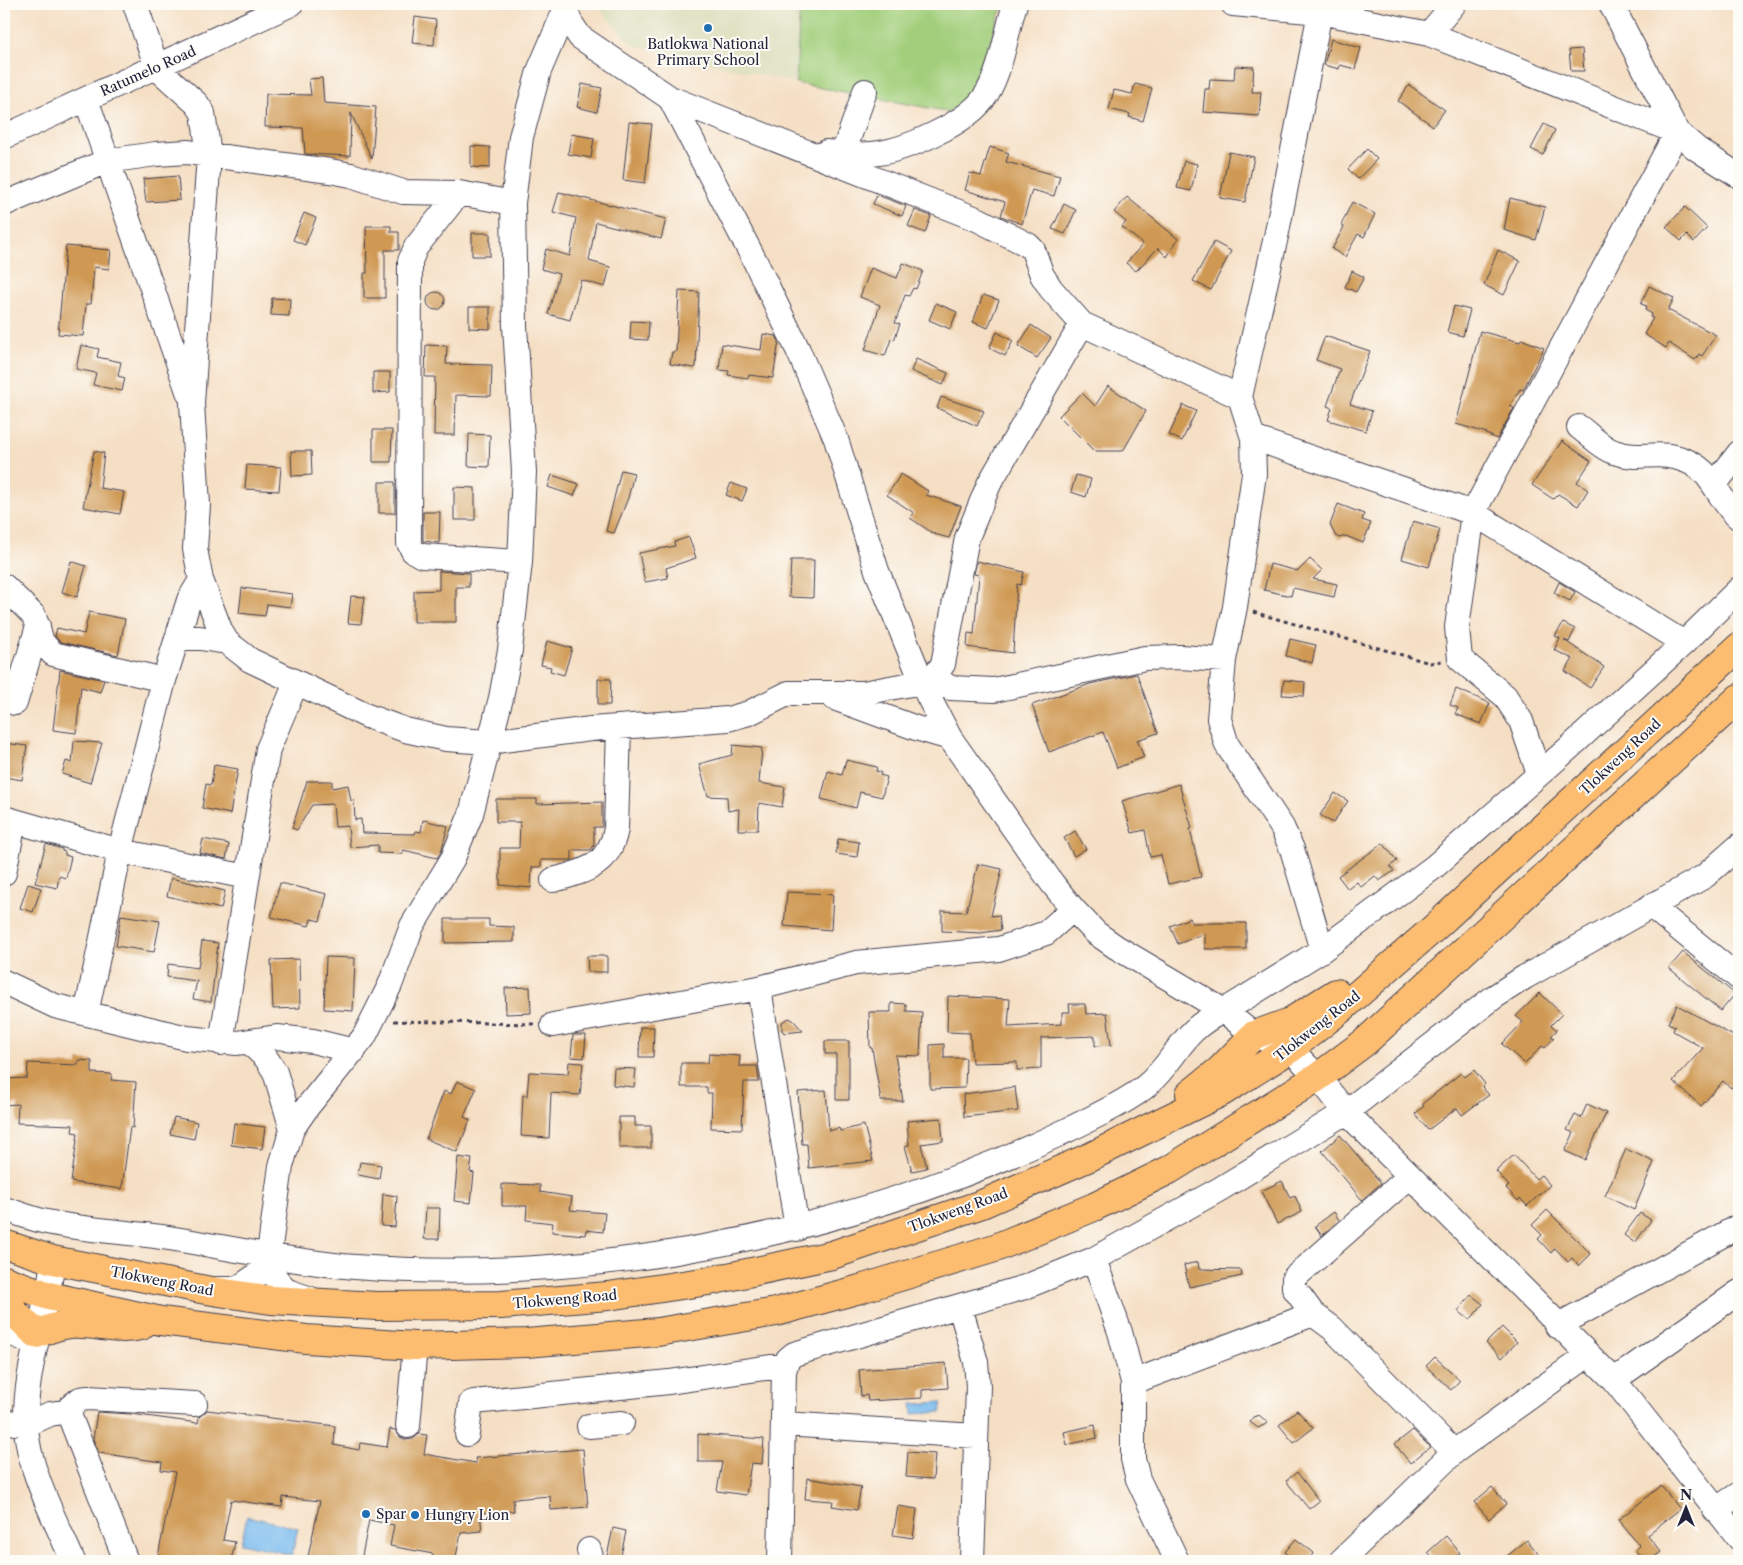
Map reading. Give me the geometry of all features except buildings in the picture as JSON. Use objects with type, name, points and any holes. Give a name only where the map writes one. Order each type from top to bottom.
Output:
[{"type":"main road","name":"Tlokweng Road","points":[[4,1244],[53,1260],[206,1290],[271,1300],[377,1306],[501,1304],[608,1296],[709,1281],[832,1254],[982,1204],[1092,1156],[1222,1092],[1290,1049],[1341,1009],[1416,944],[1739,647]]},
{"type":"main road","points":[[4,1280],[49,1296],[161,1321],[306,1339],[415,1346],[526,1343],[658,1332],[776,1312],[860,1290],[995,1248],[1094,1207],[1169,1170],[1318,1077],[1365,1042],[1739,698]]},
{"type":"main road","points":[[1162,1121],[1178,1104],[1232,1059],[1254,1036],[1290,1022],[1366,976],[1390,964],[1416,944]]},
{"type":"main road","points":[[4,1302],[36,1339],[58,1326],[72,1324],[131,1328],[161,1321]]},
{"type":"street","points":[[135,4],[157,68],[201,108],[209,155],[192,402],[198,505],[195,549],[201,580],[218,626],[227,642],[250,660],[367,716],[405,730],[446,739],[488,742],[619,727],[728,719],[749,713],[790,693],[801,691],[863,693],[928,680],[950,688],[994,690],[1145,658],[1180,657],[1224,660]]},
{"type":"street","name":"Ratumelo Road","points":[[4,137],[157,68],[291,4]]},
{"type":"street","points":[[799,150],[843,154],[873,154],[936,134],[953,124],[984,98],[992,84],[1015,4]]},
{"type":"street","points":[[1233,4],[1318,8],[1429,34],[1677,132],[1697,149],[1739,176]]},
{"type":"street","points":[[1429,34],[1454,4]]},
{"type":"street","points":[[1612,4],[1677,132]]},
{"type":"street","points":[[564,7],[580,37],[670,98],[979,220],[1019,239],[1033,250],[1042,275],[1051,289],[1082,324],[1240,397]]},
{"type":"street","points":[[322,1303],[287,1291],[268,1262],[281,1166],[292,1129],[308,1106],[354,1050],[374,1021],[412,926],[453,858],[471,814],[488,742],[501,698],[510,650],[520,562],[524,472],[515,326],[513,203],[521,137],[539,71],[564,7]]},
{"type":"street","points":[[1318,8],[1277,232],[1240,397],[1253,438],[1254,474],[1235,607],[1224,660],[1219,705],[1221,728],[1227,745],[1282,827],[1292,849],[1322,950]]},
{"type":"street","points":[[843,154],[865,91]]},
{"type":"street","points":[[670,98],[755,261],[798,350],[836,439],[877,571],[928,680],[950,738],[1052,883],[1096,933],[1116,947],[1224,1011],[1254,1036],[1290,1049],[1318,1077],[1346,1112],[1409,1177],[1614,1380],[1739,1538]]},
{"type":"street","points":[[86,99],[192,402]]},
{"type":"street","points":[[1539,774],[1522,721],[1505,696],[1460,659],[1457,627],[1474,513],[1677,132]]},
{"type":"street","points":[[4,204],[107,160],[187,152],[350,175],[403,192],[459,194],[513,203]]},
{"type":"street","points":[[459,194],[416,247],[410,261],[409,543],[413,551],[422,556],[520,562]]},
{"type":"street","points":[[928,680],[943,664],[967,538],[989,484],[1082,324]]},
{"type":"street","points":[[1580,427],[1612,452],[1636,456],[1672,454],[1704,470],[1715,484],[1723,502],[1739,518]]},
{"type":"street","points":[[1253,438],[1474,513],[1684,643]]},
{"type":"street","points":[[1715,484],[1739,452]]},
{"type":"street","points":[[86,1014],[120,851],[164,680],[189,600],[201,580]]},
{"type":"street","points":[[4,586],[34,616],[42,642],[53,654],[164,680]]},
{"type":"street","points":[[4,1208],[42,1221],[136,1233],[268,1262],[445,1270],[521,1267],[636,1258],[797,1228],[896,1200],[1055,1136],[1142,1089],[1155,1077],[1192,1031],[1207,1018],[1224,1011],[1322,950],[1434,867],[1684,643],[1739,589]]},
{"type":"street","points":[[15,703],[38,626]]},
{"type":"street","points":[[177,638],[200,638],[227,642]]},
{"type":"street","points":[[221,1043],[268,749],[296,683]]},
{"type":"street","points":[[823,693],[908,725],[950,738]]},
{"type":"street","points":[[553,880],[582,872],[599,862],[608,854],[613,843],[616,829],[619,727]]},
{"type":"street","points":[[4,873],[9,820],[120,851],[247,877]]},
{"type":"street","points":[[780,1561],[785,1365],[794,1354],[1025,1287],[1094,1259],[1220,1189],[1346,1112],[1494,997],[1525,977],[1705,876],[1739,846]]},
{"type":"street","points":[[1651,906],[1739,978]]},
{"type":"street","points":[[552,1025],[759,988],[856,963],[999,948],[1046,933],[1073,909]]},
{"type":"street","points":[[4,982],[55,1006],[155,1032],[221,1043],[286,1038],[354,1050]]},
{"type":"street","points":[[759,988],[797,1228]]},
{"type":"street","points":[[249,1042],[266,1058],[276,1072],[292,1129]]},
{"type":"street","points":[[1409,1177],[1294,1278],[1294,1288],[1313,1314],[1332,1328],[1454,1452]]},
{"type":"street","points":[[1558,1326],[1739,1226]]},
{"type":"street","points":[[1094,1259],[1120,1332],[1133,1382],[1133,1459],[1138,1480],[1177,1561]]},
{"type":"street","points":[[53,1260],[49,1296],[36,1339],[29,1382],[15,1423],[33,1458],[42,1486],[73,1561]]},
{"type":"street","points":[[206,1290],[237,1289],[268,1262]]},
{"type":"street","points":[[1614,1380],[1739,1292]]},
{"type":"street","points":[[960,1307],[976,1362],[978,1386],[972,1561]]},
{"type":"street","points":[[1133,1382],[1313,1314]]},
{"type":"street","points":[[4,1331],[36,1339]]},
{"type":"street","points":[[408,1426],[415,1346]]},
{"type":"street","points":[[1341,1561],[1454,1452],[1588,1355]]},
{"type":"street","points":[[468,1434],[471,1403],[474,1402],[669,1382],[785,1365]]},
{"type":"street","points":[[15,1423],[69,1411],[75,1402],[88,1398],[194,1404]]},
{"type":"street","points":[[69,1411],[126,1561]]},
{"type":"street","points":[[589,1426],[622,1423]]},
{"type":"street","points":[[783,1424],[976,1436]]},
{"type":"street","points":[[1715,1510],[1739,1494]]},
{"type":"path","points":[[1235,607],[1430,663],[1460,659]]},
{"type":"path","points":[[374,1021],[552,1025]]},
{"type":"shaded area","name":"Batlokwa National Primary School","points":[[597,4],[800,4],[796,83],[633,45],[600,10]]},
{"type":"green space","points":[[800,4],[1003,4],[975,85],[950,112],[796,83]]},
{"type":"water","points":[[941,1402],[942,1412],[913,1414],[912,1404]]},
{"type":"water","points":[[247,1516],[298,1528],[292,1555],[241,1543]]},
{"type":"place","name":"Batlokwa National Primary School","points":[[708,28]]},
{"type":"place","name":"Spar","points":[[366,1514]]},
{"type":"place","name":"Hungry Lion","points":[[415,1515]]}]
